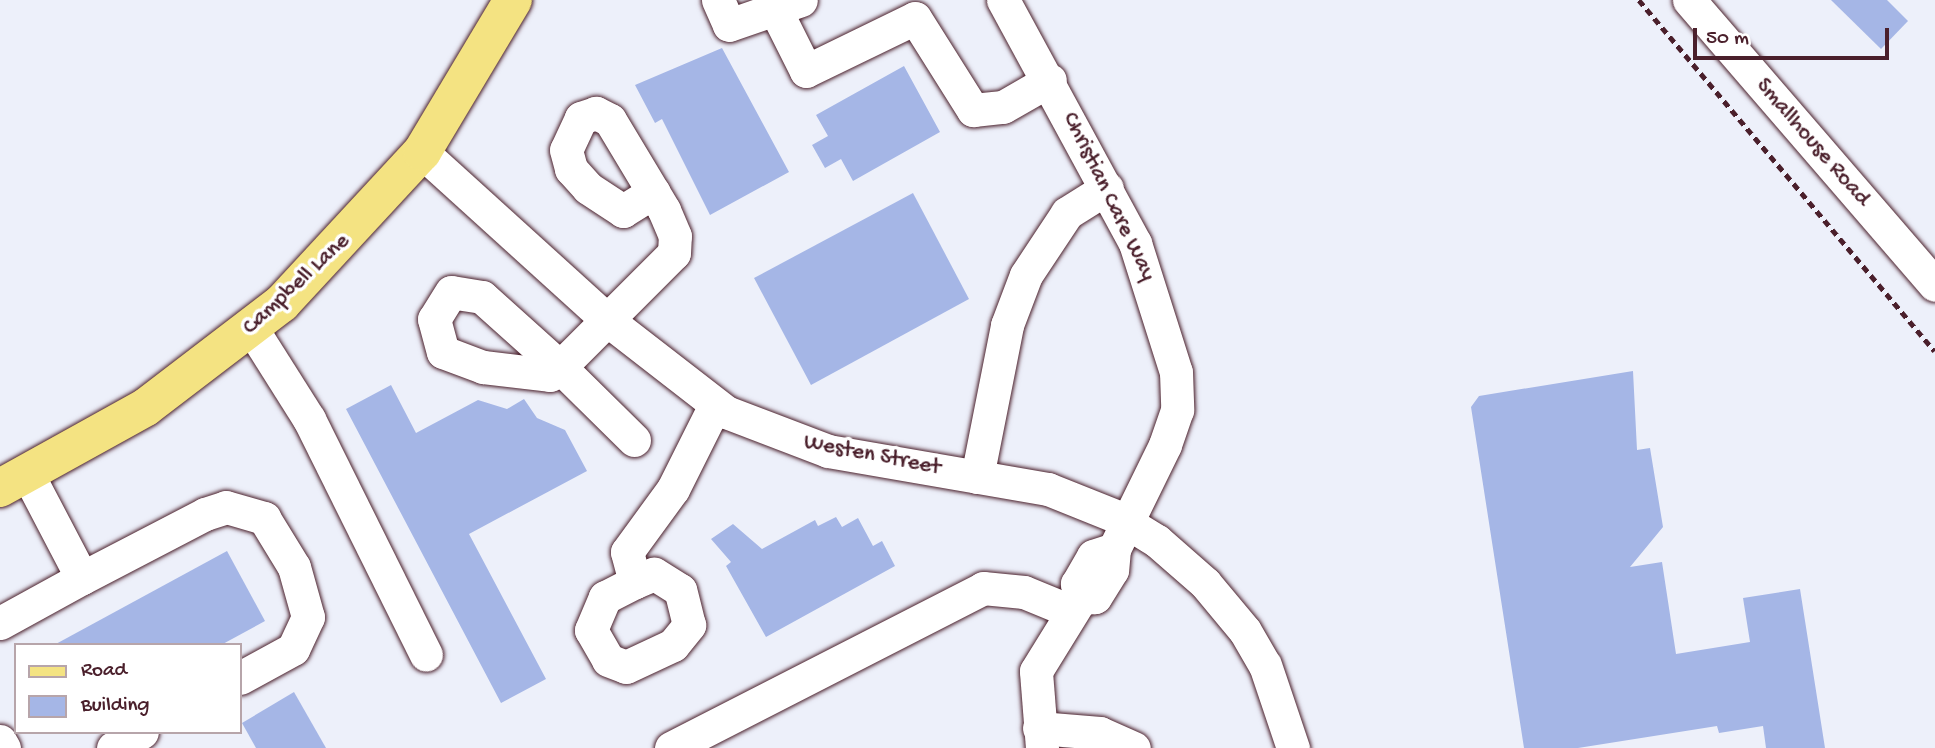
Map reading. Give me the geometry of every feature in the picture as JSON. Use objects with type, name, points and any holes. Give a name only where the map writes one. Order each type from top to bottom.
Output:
[{"type":"main road","name":"Campbell Lane","points":[[14,480],[146,407],[252,329],[337,250],[422,152],[513,0]]},
{"type":"street","points":[[718,0],[729,25],[789,6],[806,71],[911,9],[973,110],[1003,107],[1050,80]]},
{"type":"street","name":"Christian Care Way","points":[[1003,0],[1050,80],[1107,188],[1167,333],[1179,391],[1166,445],[1121,536]]},
{"type":"street","name":"Smallhouse Road","points":[[1689,0],[1935,285]]},
{"type":"street","name":"Westen Street","points":[[422,152],[607,319],[715,405],[808,445],[1048,489],[1121,536],[1190,568],[1245,631],[1265,665],[1293,748]]},
{"type":"street","points":[[977,477],[1007,325],[1026,275],[1066,213],[1107,188]]},
{"type":"street","points":[[634,440],[561,368],[674,253],[675,236],[653,192]]},
{"type":"street","points":[[252,329],[309,419],[426,655]]},
{"type":"street","points":[[635,582],[627,552],[633,537],[673,489],[715,405]]},
{"type":"street","points":[[14,480],[82,578]]},
{"type":"street","points":[[0,623],[82,578],[226,507],[264,518],[305,595],[304,635],[293,649],[242,677]]},
{"type":"street","points":[[1121,536],[1093,556],[1077,584],[1075,605],[1037,671],[1041,738],[1100,733],[1134,748]]},
{"type":"street","points":[[671,748],[983,588],[1024,592],[1075,605]]},
{"type":"street","points":[[113,748],[138,734]]},
{"type":"street","points":[[0,741],[4,748]]},
{"type":"path","points":[[1639,0],[1935,351]]},
{"type":"building","points":[[1831,0],[1887,0],[1908,21],[1881,49]]},
{"type":"building","points":[[722,48],[789,172],[710,215],[662,119],[655,123],[635,85]]},
{"type":"building","points":[[904,66],[940,132],[853,181],[841,159],[825,168],[812,145],[828,136],[816,115]]},
{"type":"building","points":[[913,193],[969,299],[811,385],[754,278]]},
{"type":"building","points":[[1633,371],[1637,450],[1650,448],[1663,527],[1630,567],[1662,562],[1676,654],[1750,642],[1743,598],[1800,589],[1825,748],[1766,748],[1763,726],[1719,733],[1717,726],[1578,748],[1524,748],[1471,407],[1479,396]]},
{"type":"building","points":[[391,385],[416,433],[478,400],[507,409],[524,399],[537,418],[565,430],[587,471],[469,534],[546,679],[501,703],[346,409]]},
{"type":"building","points":[[836,517],[842,527],[858,518],[873,546],[882,541],[895,566],[766,637],[726,566],[731,562],[711,539],[733,524],[762,549],[815,520],[818,526]]},
{"type":"building","points":[[227,551],[265,621],[225,643],[58,643]]},
{"type":"building","points":[[294,692],[326,748],[256,748],[242,723]]}]
